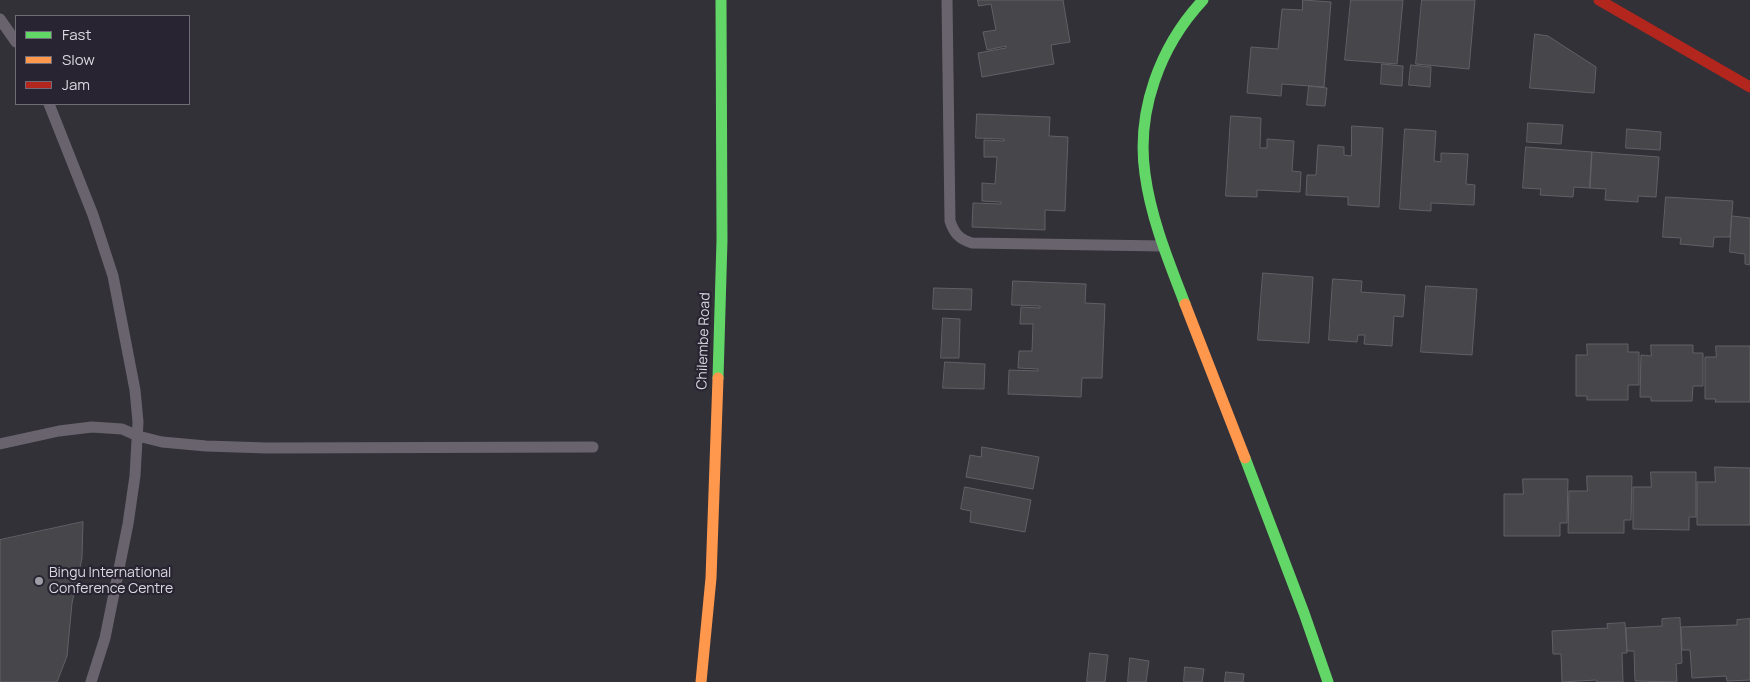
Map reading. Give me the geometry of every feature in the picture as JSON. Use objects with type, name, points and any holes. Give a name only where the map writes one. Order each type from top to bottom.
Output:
[{"type":"street","name":"Chilembe Road","points":[[701,682],[711,578],[722,240],[721,0]]},
{"type":"street","points":[[1204,0],[1182,25],[1165,52],[1154,84],[1147,112],[1143,149],[1148,191],[1163,246],[1301,604],[1328,682]]},
{"type":"street","points":[[1599,0],[1750,87]]},
{"type":"lane","points":[[947,0],[950,221],[952,229],[957,236],[972,243],[1163,246]]},
{"type":"lane","points":[[0,19],[15,41]]},
{"type":"lane","points":[[49,105],[93,215],[113,276],[135,390],[138,436],[135,476],[128,524],[104,638],[91,682]]},
{"type":"lane","points":[[0,444],[59,431],[92,427],[122,430],[162,442],[206,446],[267,448],[593,447]]},
{"type":"building","points":[[978,0],[1063,0],[1070,42],[1051,45],[1054,64],[982,77],[978,53],[1006,48],[1006,46],[987,50],[983,32],[996,30],[991,4],[979,6]]},
{"type":"building","points":[[1303,0],[1331,2],[1324,87],[1282,84],[1281,96],[1247,93],[1251,47],[1278,49],[1282,9],[1302,10]]},
{"type":"building","points":[[1351,0],[1403,0],[1397,64],[1345,60]]},
{"type":"building","points":[[1422,0],[1475,0],[1469,69],[1416,64]]},
{"type":"building","points":[[1535,34],[1548,36],[1596,67],[1594,93],[1530,88]]},
{"type":"building","points":[[1382,64],[1403,66],[1402,86],[1381,84]]},
{"type":"building","points":[[1411,65],[1431,67],[1430,87],[1409,85]]},
{"type":"building","points":[[1309,86],[1327,88],[1325,106],[1307,105]]},
{"type":"building","points":[[977,114],[1050,117],[1049,136],[1068,137],[1065,211],[1045,210],[1045,230],[972,227],[973,203],[1001,204],[1001,202],[982,201],[982,183],[995,184],[997,157],[984,157],[984,140],[1004,141],[1004,139],[976,138]]},
{"type":"building","points":[[1231,116],[1261,118],[1260,148],[1267,148],[1267,139],[1294,141],[1292,171],[1301,172],[1300,192],[1257,190],[1257,197],[1226,196]]},
{"type":"building","points":[[1528,123],[1563,125],[1561,144],[1527,142]]},
{"type":"building","points":[[1352,126],[1383,128],[1379,207],[1348,205],[1348,197],[1306,195],[1307,175],[1316,175],[1318,145],[1344,147],[1344,155],[1351,156]]},
{"type":"building","points":[[1405,129],[1436,131],[1434,161],[1441,162],[1441,153],[1468,154],[1466,184],[1475,185],[1474,205],[1431,203],[1431,211],[1400,209]]},
{"type":"building","points":[[1627,129],[1661,132],[1660,150],[1626,148]]},
{"type":"building","points":[[1526,147],[1592,152],[1590,188],[1574,187],[1573,197],[1540,195],[1541,189],[1523,188]]},
{"type":"building","points":[[1592,152],[1659,157],[1656,197],[1638,196],[1638,202],[1605,200],[1606,189],[1590,188]]},
{"type":"building","points":[[1666,197],[1733,201],[1730,237],[1714,237],[1713,247],[1680,244],[1681,238],[1663,237]]},
{"type":"building","points":[[1732,216],[1750,218],[1750,265],[1745,264],[1745,254],[1730,252]]},
{"type":"building","points":[[1263,273],[1313,277],[1309,343],[1258,340]]},
{"type":"building","points":[[1333,279],[1362,281],[1361,292],[1405,295],[1403,317],[1394,316],[1392,346],[1364,344],[1365,335],[1358,335],[1357,342],[1329,340]]},
{"type":"building","points":[[1013,281],[1086,284],[1085,303],[1105,304],[1102,378],[1082,378],[1081,397],[1008,394],[1009,370],[1038,371],[1038,369],[1018,368],[1019,351],[1032,351],[1033,324],[1020,324],[1021,307],[1040,308],[1040,306],[1012,305]]},
{"type":"building","points":[[1426,286],[1477,289],[1472,355],[1421,352]]},
{"type":"building","points":[[934,288],[972,289],[971,310],[933,309]]},
{"type":"building","points":[[943,318],[960,319],[959,358],[941,358]]},
{"type":"building","points":[[1587,344],[1628,344],[1628,352],[1639,352],[1639,385],[1628,385],[1628,400],[1587,400],[1587,396],[1576,396],[1576,355],[1587,355]]},
{"type":"building","points":[[1651,345],[1693,345],[1693,353],[1703,353],[1703,386],[1693,386],[1692,401],[1651,401],[1651,397],[1640,397],[1641,355],[1651,356]]},
{"type":"building","points":[[1716,346],[1750,346],[1750,402],[1715,402],[1716,399],[1705,399],[1705,357],[1716,357]]},
{"type":"building","points":[[945,362],[985,364],[984,389],[943,388]]},
{"type":"building","points":[[982,447],[1039,457],[1033,489],[966,477],[970,455],[981,457]]},
{"type":"building","points":[[1715,467],[1750,468],[1750,525],[1697,525],[1697,482],[1715,482]]},
{"type":"building","points":[[1651,472],[1696,472],[1696,517],[1689,517],[1689,530],[1633,529],[1633,487],[1651,487]]},
{"type":"building","points":[[1587,476],[1632,476],[1631,520],[1624,520],[1624,533],[1568,533],[1569,491],[1587,491]]},
{"type":"building","points":[[1523,479],[1568,479],[1567,523],[1560,523],[1560,536],[1504,536],[1504,494],[1523,494]]},
{"type":"building","points":[[965,487],[1031,500],[1025,532],[970,522],[971,511],[961,509]]},
{"type":"building","name":"Bingu International Conference Centre","points":[[83,522],[82,558],[72,603],[67,656],[57,682],[0,682],[0,540]]},
{"type":"building","points":[[1680,618],[1682,663],[1676,664],[1677,682],[1635,681],[1634,651],[1627,651],[1626,628],[1662,626],[1662,619]]},
{"type":"building","points":[[1750,619],[1750,680],[1727,681],[1726,676],[1692,678],[1690,650],[1682,650],[1681,627],[1737,625],[1737,620]]},
{"type":"building","points":[[1625,623],[1627,653],[1622,653],[1623,682],[1597,682],[1596,680],[1562,682],[1561,654],[1553,654],[1552,631],[1608,628],[1607,624]]},
{"type":"building","points":[[1090,653],[1108,655],[1105,682],[1087,682]]},
{"type":"building","points":[[1130,658],[1149,661],[1146,682],[1128,682]]},
{"type":"building","points":[[1185,667],[1204,669],[1202,682],[1184,682]]},
{"type":"building","points":[[1226,672],[1244,674],[1243,682],[1225,682]]},
{"type":"traffic: fast","points":[[718,378],[722,240],[721,0]]},
{"type":"traffic: fast","points":[[1185,304],[1161,240],[1148,191],[1143,150],[1144,127],[1154,81],[1163,59],[1188,18],[1203,0]]},
{"type":"traffic: fast","points":[[1245,458],[1328,682]]},
{"type":"traffic: slow","points":[[1185,304],[1245,458]]},
{"type":"traffic: slow","points":[[701,682],[711,578],[718,378]]},
{"type":"traffic: jam","points":[[1599,0],[1750,87]]},
{"type":"place","name":"Bingu International Conference Centre","points":[[39,581]]}]
